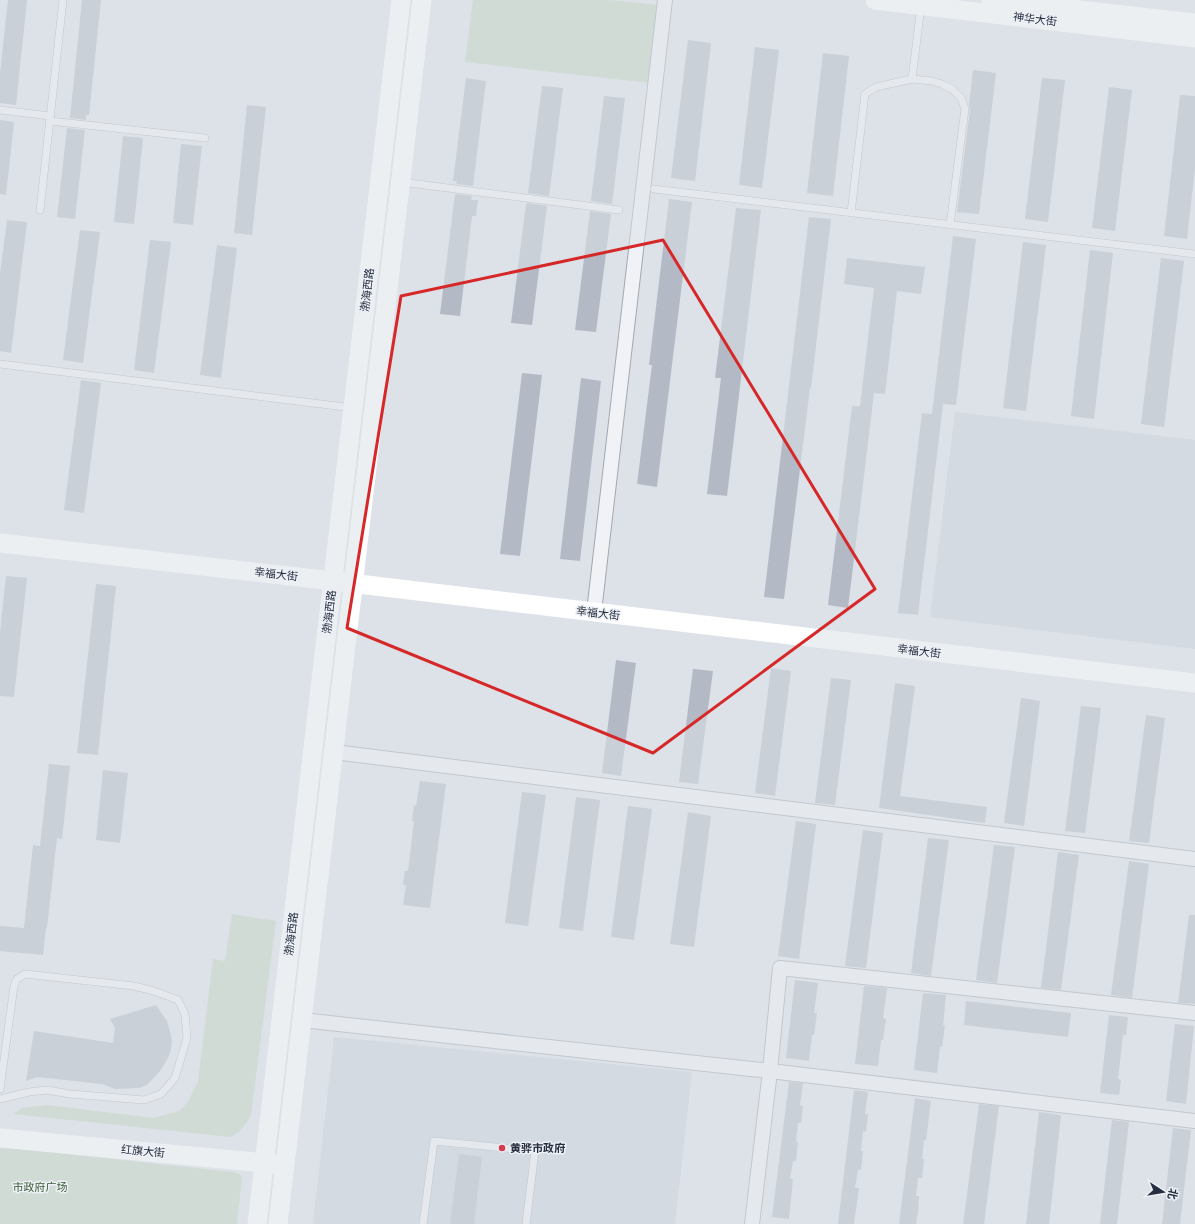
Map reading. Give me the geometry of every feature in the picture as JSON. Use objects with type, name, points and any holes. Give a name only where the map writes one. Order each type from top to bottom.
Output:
[{"type":"main road","name":"渤海西路","points":[[257,1224],[401,0]]},
{"type":"main road","name":"渤海西路","points":[[278,1224],[422,0]]},
{"type":"main road","name":"神华大街","points":[[875,0],[1195,38]]},
{"type":"main road","name":"神华大街","points":[[991,0],[1195,23]]},
{"type":"main road","name":"幸福大街","points":[[0,543],[333,581],[1195,684]]},
{"type":"main road","name":"红旗大街","points":[[0,1138],[285,1165]]},
{"type":"street","points":[[594,612],[665,0]]},
{"type":"street","points":[[334,752],[1195,859]]},
{"type":"street","points":[[752,1224],[780,968],[1195,1014]]},
{"type":"street","points":[[302,1020],[770,1070],[1195,1121]]},
{"type":"lane","points":[[40,210],[63,0]]},
{"type":"lane","points":[[912,79],[921,6]]},
{"type":"lane","points":[[851,213],[865,94],[876,87],[912,79],[932,81],[952,89],[961,98],[965,109],[950,225]]},
{"type":"lane","points":[[0,110],[204,138]]},
{"type":"lane","points":[[400,182],[619,210]]},
{"type":"lane","points":[[654,189],[1195,254]]},
{"type":"lane","points":[[0,364],[353,408]]},
{"type":"lane","points":[[0,1089],[14,986],[17,979],[24,974],[134,986],[178,1000],[185,1014],[187,1038],[176,1078],[161,1094],[144,1100],[70,1094],[47,1090],[29,1092],[0,1099]]},
{"type":"lane","points":[[422,1224],[434,1140],[535,1151],[526,1224]]},
{"type":"highlighted area","points":[[663,240],[875,589],[653,753],[347,628],[401,296]]},
{"type":"shaded area","points":[[955,412],[1195,440],[1195,649],[930,617]]},
{"type":"shaded area","name":"黄骅市政府","points":[[334,1037],[692,1072],[675,1224],[313,1224]]},
{"type":"green space","points":[[473,0],[610,0],[658,5],[650,83],[465,62]]},
{"type":"green space","points":[[232,914],[276,921],[251,1115],[241,1130],[231,1137],[13,1114],[22,1108],[48,1105],[153,1118],[179,1111],[188,1102],[198,1081],[213,959],[225,961]]},
{"type":"green space","name":"市政府广场","points":[[2,1147],[240,1174],[242,1178],[237,1224],[0,1224],[0,1148]]},
{"type":"building","points":[[8,0],[27,0],[16,105],[0,103],[0,73]]},
{"type":"building","points":[[82,0],[101,0],[89,115],[86,115],[86,120],[70,118]]},
{"type":"building","points":[[688,40],[711,43],[695,181],[671,178]]},
{"type":"building","points":[[755,47],[779,50],[762,188],[739,185]]},
{"type":"building","points":[[823,53],[849,56],[833,196],[807,193]]},
{"type":"building","points":[[973,70],[996,73],[979,214],[957,212],[970,110],[969,105]]},
{"type":"building","points":[[466,78],[486,81],[473,186],[456,184],[457,181],[453,181]]},
{"type":"building","points":[[1042,78],[1065,80],[1048,222],[1025,219]]},
{"type":"building","points":[[542,86],[563,88],[549,196],[528,193]]},
{"type":"building","points":[[1109,87],[1132,90],[1115,231],[1092,228]]},
{"type":"building","points":[[1180,95],[1195,96],[1195,168],[1187,239],[1164,236]]},
{"type":"building","points":[[604,96],[625,98],[612,204],[591,201]]},
{"type":"building","points":[[247,105],[266,107],[252,235],[234,233]]},
{"type":"building","points":[[0,120],[14,122],[6,195],[0,194]]},
{"type":"building","points":[[67,128],[85,130],[75,219],[57,217]]},
{"type":"building","points":[[123,136],[143,138],[134,224],[114,222]]},
{"type":"building","points":[[181,144],[202,146],[193,225],[173,223]]},
{"type":"building","points":[[455,194],[472,196],[471,200],[478,200],[476,216],[472,216],[460,316],[440,314]]},
{"type":"building","points":[[669,199],[692,202],[657,487],[637,484],[652,365],[649,365]]},
{"type":"building","points":[[527,203],[547,206],[532,325],[511,323]]},
{"type":"building","points":[[736,208],[761,210],[727,496],[707,494],[721,378],[715,378]]},
{"type":"building","points":[[590,211],[611,214],[596,332],[575,330]]},
{"type":"building","points":[[809,217],[831,219],[784,599],[764,597]]},
{"type":"building","points":[[7,220],[27,222],[11,353],[0,351],[0,274]]},
{"type":"building","points":[[80,230],[100,232],[83,363],[63,360]]},
{"type":"building","points":[[953,236],[976,239],[956,405],[943,404],[918,615],[898,613],[922,413],[932,414]]},
{"type":"building","points":[[150,240],[171,242],[154,373],[134,370]]},
{"type":"building","points":[[1023,242],[1046,245],[1026,411],[1003,408]]},
{"type":"building","points":[[217,245],[237,248],[221,378],[200,375]]},
{"type":"building","points":[[1090,250],[1113,253],[1094,419],[1071,416]]},
{"type":"building","points":[[847,258],[925,267],[921,294],[897,291],[885,394],[874,393],[848,608],[828,605],[852,406],[860,406],[874,288],[844,284]]},
{"type":"building","points":[[1161,258],[1184,261],[1164,427],[1141,424]]},
{"type":"building","points":[[522,373],[542,375],[520,556],[500,554]]},
{"type":"building","points":[[581,378],[601,381],[580,561],[560,559]]},
{"type":"building","points":[[81,380],[101,383],[84,513],[64,510]]},
{"type":"building","points":[[6,576],[27,578],[14,697],[0,696],[0,633]]},
{"type":"building","points":[[96,584],[116,586],[98,755],[77,753]]},
{"type":"building","points":[[616,660],[636,663],[621,776],[602,773]]},
{"type":"building","points":[[771,668],[791,671],[775,796],[755,793]]},
{"type":"building","points":[[693,669],[713,671],[698,784],[679,782]]},
{"type":"building","points":[[831,678],[851,680],[835,805],[815,803]]},
{"type":"building","points":[[895,683],[915,686],[900,796],[987,807],[985,823],[879,808]]},
{"type":"building","points":[[1021,698],[1040,701],[1024,826],[1004,823]]},
{"type":"building","points":[[1081,706],[1101,708],[1085,833],[1065,831]]},
{"type":"building","points":[[1146,715],[1165,718],[1149,843],[1129,841]]},
{"type":"building","points":[[49,764],[70,766],[62,839],[57,838],[43,955],[0,951],[0,926],[24,928],[33,845],[40,846]]},
{"type":"building","points":[[103,770],[128,773],[120,843],[96,840]]},
{"type":"building","points":[[420,781],[446,784],[430,908],[403,905],[406,885],[403,885],[405,871],[408,871],[414,821],[412,821],[414,805],[416,806]]},
{"type":"building","points":[[522,792],[546,795],[528,926],[505,923]]},
{"type":"building","points":[[576,797],[600,800],[583,931],[559,928]]},
{"type":"building","points":[[628,806],[652,809],[634,940],[611,937]]},
{"type":"building","points":[[688,812],[711,816],[694,947],[670,944]]},
{"type":"building","points":[[796,821],[816,824],[799,959],[778,956]]},
{"type":"building","points":[[863,830],[883,833],[866,968],[845,966]]},
{"type":"building","points":[[928,838],[949,840],[931,976],[911,973]]},
{"type":"building","points":[[994,845],[1015,847],[997,983],[976,980]]},
{"type":"building","points":[[1058,852],[1079,855],[1061,990],[1041,988]]},
{"type":"building","points":[[1129,861],[1149,864],[1132,998],[1111,995]]},
{"type":"building","points":[[1189,915],[1195,915],[1195,1004],[1178,1003]]},
{"type":"building","points":[[795,980],[818,983],[814,1013],[817,1013],[814,1035],[812,1035],[809,1061],[786,1058]]},
{"type":"building","points":[[864,986],[887,988],[883,1018],[886,1019],[883,1040],[881,1040],[878,1066],[855,1064]]},
{"type":"building","points":[[923,993],[946,995],[943,1025],[945,1025],[942,1047],[940,1047],[937,1073],[914,1070]]},
{"type":"building","points":[[966,1001],[1071,1013],[1068,1037],[964,1025]]},
{"type":"building","points":[[156,1005],[167,1021],[172,1042],[167,1060],[160,1071],[147,1085],[139,1088],[115,1089],[102,1084],[37,1077],[26,1081],[34,1031],[113,1043],[115,1028],[110,1019]]},
{"type":"building","points":[[1109,1015],[1128,1017],[1126,1035],[1123,1035],[1118,1079],[1121,1080],[1119,1095],[1100,1093]]},
{"type":"building","points":[[1175,1024],[1194,1026],[1186,1104],[1166,1101]]},
{"type":"building","points":[[789,1082],[803,1083],[800,1105],[803,1106],[801,1123],[798,1123],[796,1161],[793,1161],[790,1179],[793,1179],[789,1219],[772,1217]]},
{"type":"building","points":[[854,1090],[868,1092],[865,1114],[868,1114],[866,1132],[863,1131],[861,1170],[858,1169],[855,1188],[859,1188],[854,1224],[838,1224]]},
{"type":"building","points":[[915,1098],[931,1101],[926,1140],[924,1140],[922,1178],[918,1178],[916,1196],[919,1196],[918,1212],[916,1224],[899,1224]]},
{"type":"building","points":[[979,1104],[999,1106],[984,1224],[963,1224]]},
{"type":"building","points":[[1039,1112],[1061,1115],[1049,1224],[1026,1224]]},
{"type":"building","points":[[1112,1120],[1129,1122],[1117,1224],[1100,1224]]},
{"type":"building","points":[[1173,1128],[1191,1130],[1180,1224],[1162,1224]]},
{"type":"building","points":[[459,1154],[482,1157],[474,1224],[450,1224]]},
{"type":"place","name":"黄骅市政府","points":[[502,1148]]}]
